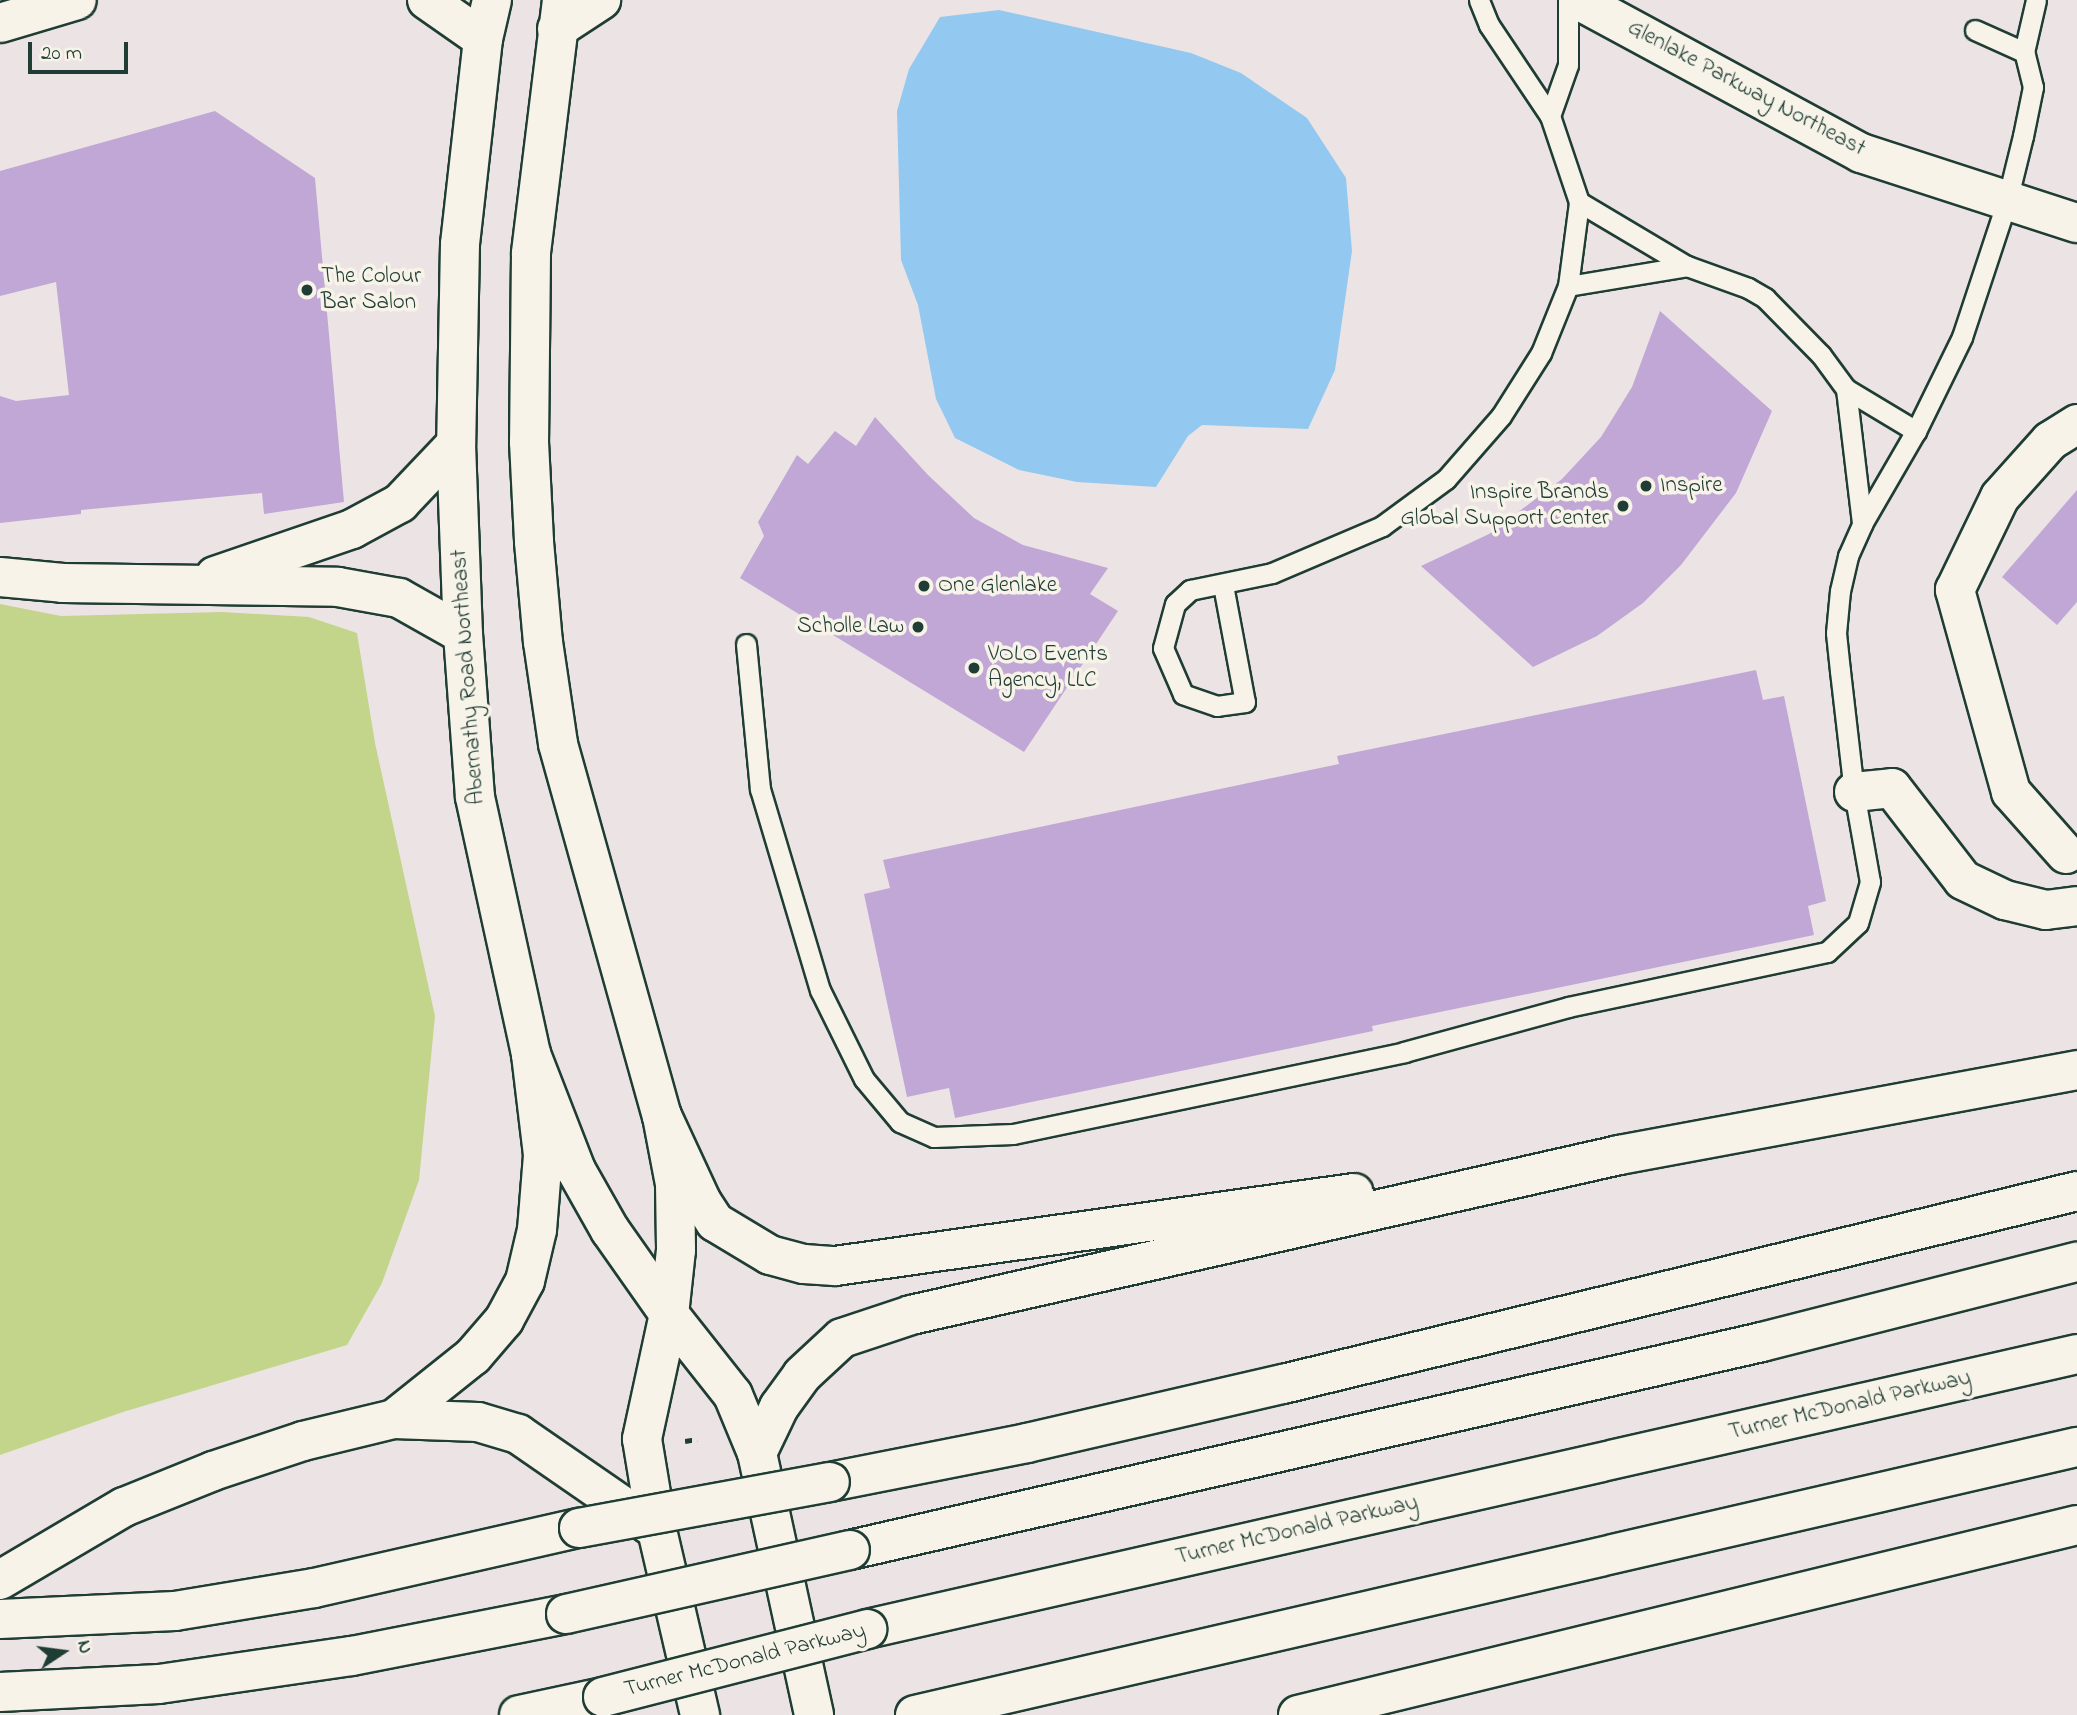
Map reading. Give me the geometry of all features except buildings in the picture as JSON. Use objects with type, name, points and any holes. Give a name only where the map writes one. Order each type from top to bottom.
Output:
[{"type":"main road","points":[[0,23],[77,0]]},
{"type":"main road","points":[[427,0],[483,39]]},
{"type":"main road","name":"Abernathy Road Northeast","points":[[492,0],[483,39],[460,243],[456,444],[463,634],[475,797],[531,1054],[576,1170],[610,1230],[669,1314],[733,1395],[757,1453],[814,1715]]},
{"type":"main road","points":[[601,0],[560,15],[531,254],[528,347],[531,492],[542,642],[558,744],[662,1116],[675,1184],[676,1250],[669,1314],[642,1438],[657,1530],[700,1715]]},
{"type":"main road","name":"Glenlake Parkway Northeast","points":[[1578,0],[1861,153],[2077,223]]},
{"type":"main road","points":[[2066,853],[2011,792],[1955,590],[2000,497],[2050,441],[2077,424]]},
{"type":"main road","points":[[190,584],[352,529],[400,503],[456,444]]},
{"type":"main road","points":[[0,577],[63,583],[338,587],[399,598],[463,634]]},
{"type":"main road","points":[[1854,792],[1892,789],[1963,880],[2005,900],[2046,910],[2077,906]]},
{"type":"main road","points":[[394,1419],[473,1356],[504,1320],[525,1281],[537,1230],[543,1155],[531,1054]]},
{"type":"main road","points":[[757,1453],[779,1407],[802,1375],[842,1338],[911,1315],[1619,1155],[2077,1070]]},
{"type":"main road","points":[[662,1116],[702,1202],[715,1222],[770,1255],[804,1264],[835,1266],[1619,1155]]},
{"type":"main road","points":[[0,1619],[175,1611],[314,1588],[579,1528],[1027,1443],[1283,1384],[2077,1191]]},
{"type":"main road","points":[[0,1692],[159,1684],[352,1656],[566,1614],[1628,1374],[2077,1262]]},
{"type":"main road","name":"Turner McDonald Parkway","points":[[519,1715],[603,1697],[867,1629],[2077,1354]]},
{"type":"main road","points":[[0,1580],[124,1507],[213,1471],[303,1441],[394,1419],[478,1422],[518,1434],[657,1530]]},
{"type":"main road","points":[[915,1715],[2077,1447]]},
{"type":"main road","points":[[1298,1715],[2077,1525]]},
{"type":"lane","points":[[1223,585],[1245,702],[1217,706],[1183,694],[1163,648],[1175,604],[1190,590],[1272,573],[1382,526],[1446,479],[1501,416],[1534,364],[1568,286],[1579,202],[1550,116],[1489,25],[1479,0]]},
{"type":"lane","points":[[1550,116],[1568,65],[1568,0]]},
{"type":"lane","points":[[746,644],[760,789],[820,990],[864,1079],[900,1122],[934,1137],[1013,1134],[1404,1052],[1568,1007],[1827,952],[1858,923],[1870,882],[1854,792],[1836,633],[1848,556],[1862,524],[1916,431],[1962,337],[2007,201],[2033,87],[2024,52],[2036,0]]},
{"type":"lane","points":[[1975,30],[2024,52]]},
{"type":"lane","points":[[1579,202],[1687,266],[1738,284],[1765,298],[1821,355],[1846,389],[1916,431]]},
{"type":"lane","points":[[1568,286],[1687,266]]},
{"type":"lane","points":[[1846,389],[1862,524]]},
{"type":"path","points":[[685,1441],[697,1439]]},
{"type":"green space","points":[[0,604],[61,616],[222,612],[309,617],[357,633],[375,743],[435,1016],[419,1180],[382,1283],[347,1345],[123,1412],[0,1455]]},
{"type":"water","points":[[999,10],[1191,53],[1241,73],[1307,118],[1346,178],[1352,251],[1335,370],[1308,429],[1202,425],[1188,436],[1156,487],[1077,482],[1019,470],[955,438],[936,399],[918,305],[901,260],[897,111],[909,69],[940,17]]},
{"type":"place","name":"The Colour Bar Salon","points":[[307,290]]},
{"type":"place","name":"Inspire","points":[[1646,486]]},
{"type":"place","name":"Inspire Brands Global Support Center","points":[[1623,506]]},
{"type":"place","name":"One Glenlake","points":[[924,586]]},
{"type":"place","name":"Scholle Law","points":[[918,627]]},
{"type":"place","name":"VOLO Events Agency, LLC","points":[[974,668]]}]
